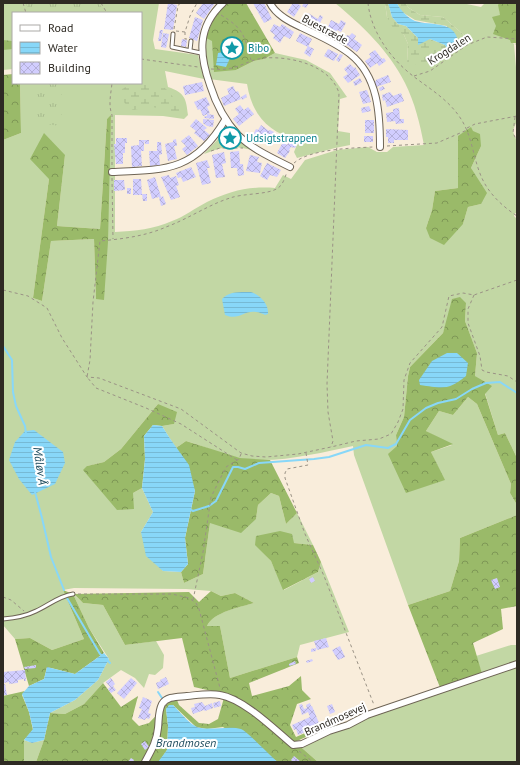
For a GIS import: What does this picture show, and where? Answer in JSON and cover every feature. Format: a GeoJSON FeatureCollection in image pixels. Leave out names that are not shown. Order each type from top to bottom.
{"type":"FeatureCollection","features":[{"type":"Feature","properties":{"kind":"street"},"geometry":{"type":"LineString","coordinates":[[223,3],[215,11],[208,23],[203,37],[202,53],[204,68],[216,104],[225,120],[239,136],[258,150],[290,167]]}},
{"type":"Feature","properties":{"kind":"street","name":"Buestræde"},"geometry":{"type":"LineString","coordinates":[[270,3],[277,12],[287,20],[351,54],[362,67],[372,84],[378,104],[380,120],[380,147]]}},
{"type":"Feature","properties":{"kind":"street"},"geometry":{"type":"LineString","coordinates":[[112,172],[153,171],[172,167],[198,153],[208,145],[216,136],[225,120]]}},
{"type":"Feature","properties":{"kind":"street","name":"Brandmosevej"},"geometry":{"type":"LineString","coordinates":[[145,762],[154,746],[160,710],[163,703],[170,698],[206,694],[221,695],[237,701],[293,745],[302,744],[329,731],[348,725],[377,712],[517,664]]}},
{"type":"Feature","properties":{"kind":"lane"},"geometry":{"type":"LineString","coordinates":[[173,34],[172,46],[202,53]]}},
{"type":"Feature","properties":{"kind":"lane"},"geometry":{"type":"LineString","coordinates":[[190,50],[191,41]]}},
{"type":"Feature","properties":{"kind":"lane"},"geometry":{"type":"LineString","coordinates":[[3,620],[21,617],[35,612],[64,596],[73,594]]}},
{"type":"Feature","properties":{"kind":"path"},"geometry":{"type":"LineString","coordinates":[[101,3],[106,12]]}},
{"type":"Feature","properties":{"kind":"path"},"geometry":{"type":"LineString","coordinates":[[180,3],[178,6],[174,31],[185,32],[190,16],[197,3]]}},
{"type":"Feature","properties":{"kind":"path"},"geometry":{"type":"LineString","coordinates":[[368,3],[374,27],[385,47],[398,63],[453,108],[467,129],[481,175],[486,185],[504,208],[517,216]]}},
{"type":"Feature","properties":{"kind":"path"},"geometry":{"type":"LineString","coordinates":[[215,11],[235,23],[244,36],[251,60]]}},
{"type":"Feature","properties":{"kind":"path","name":"Krogdalen"},"geometry":{"type":"LineString","coordinates":[[413,76],[430,71],[467,45],[480,40],[494,37],[517,39]]}},
{"type":"Feature","properties":{"kind":"path"},"geometry":{"type":"LineString","coordinates":[[142,59],[226,70],[251,60],[263,58],[293,60],[315,67],[330,76],[336,85],[339,93],[338,148],[327,384],[328,412],[333,441],[331,448]]}},
{"type":"Feature","properties":{"kind":"path"},"geometry":{"type":"LineString","coordinates":[[112,84],[110,107],[112,115]]}},
{"type":"Feature","properties":{"kind":"path"},"geometry":{"type":"LineString","coordinates":[[87,376],[90,360],[93,302],[100,241],[149,233],[165,228],[230,198],[246,194],[264,193],[277,189],[290,167],[299,158],[338,148],[437,143],[475,124],[516,116],[513,133],[517,141]]}},
{"type":"Feature","properties":{"kind":"path"},"geometry":{"type":"LineString","coordinates":[[198,153],[220,148],[245,148]]}},
{"type":"Feature","properties":{"kind":"path"},"geometry":{"type":"LineString","coordinates":[[87,376],[99,378],[181,409],[242,453],[266,457],[331,448],[356,441],[379,439],[391,434],[398,422],[403,409],[404,380],[410,363],[442,327],[449,296],[463,293],[474,295],[517,280]]}},
{"type":"Feature","properties":{"kind":"path"},"geometry":{"type":"LineString","coordinates":[[3,290],[28,296],[47,308],[62,338],[96,388],[181,424],[237,460]]}},
{"type":"Feature","properties":{"kind":"path"},"geometry":{"type":"LineString","coordinates":[[474,295],[468,309],[468,323],[480,356],[482,370],[508,376],[517,382]]}},
{"type":"Feature","properties":{"kind":"path"},"geometry":{"type":"LineString","coordinates":[[306,452],[308,465],[287,469],[285,478],[304,534],[327,583],[377,712]]}},
{"type":"Feature","properties":{"kind":"path"},"geometry":{"type":"LineString","coordinates":[[193,601],[203,552],[211,497],[226,467],[237,460],[242,453]]}},
{"type":"Feature","properties":{"kind":"path"},"geometry":{"type":"LineString","coordinates":[[73,594],[172,594],[189,598],[199,609],[221,695]]}},
{"type":"Feature","properties":{"kind":"path"},"geometry":{"type":"LineString","coordinates":[[3,597],[11,600],[26,614]]}},
{"type":"Feature","properties":{"kind":"path"},"geometry":{"type":"LineString","coordinates":[[293,745],[313,762]]}},
{"type":"Feature","properties":{"kind":"green space"},"geometry":{"type":"Polygon","coordinates":[[[3,3],[159,3],[153,40],[155,49],[198,55],[204,79],[165,71],[168,87],[184,97],[188,115],[184,119],[163,116],[115,115],[115,232],[137,230],[151,228],[176,219],[207,202],[232,192],[257,188],[275,188],[283,175],[291,179],[305,160],[337,150],[368,147],[377,152],[387,152],[393,147],[424,145],[419,121],[409,91],[399,71],[374,40],[356,21],[335,3],[385,3],[387,17],[404,35],[408,44],[407,62],[440,57],[462,44],[464,35],[443,17],[420,15],[409,8],[405,3],[462,3],[481,7],[485,3],[499,3],[504,25],[514,44],[517,79],[517,121],[513,130],[517,141],[517,214],[515,213],[514,216],[517,219],[517,458],[505,433],[498,435],[485,393],[475,376],[477,353],[465,321],[466,303],[448,318],[443,333],[410,367],[404,417],[396,435],[397,446],[444,480],[431,452],[452,445],[426,431],[439,411],[453,415],[468,397],[477,404],[511,484],[510,493],[517,505],[517,515],[460,538],[459,561],[450,591],[408,605],[354,455],[353,446],[311,455],[266,460],[239,458],[186,441],[176,448],[162,426],[174,424],[158,404],[121,449],[104,462],[87,466],[133,493],[142,488],[153,512],[141,532],[163,571],[181,572],[184,583],[203,574],[210,523],[256,519],[258,505],[271,493],[279,496],[286,524],[297,513],[313,545],[294,543],[256,545],[271,561],[284,590],[318,572],[321,562],[349,632],[300,645],[297,657],[230,678],[220,626],[207,626],[210,621],[221,614],[235,608],[254,603],[235,593],[221,596],[211,591],[186,589],[74,588],[63,590],[84,639],[52,650],[30,638],[15,639],[3,625],[3,140],[21,133],[20,84],[142,84],[142,12],[12,12],[12,69],[3,70],[3,3]],[[111,116],[107,119],[100,229],[57,226],[65,155],[49,179],[33,298],[42,301],[51,241],[94,239],[96,299],[111,116]],[[481,146],[458,188],[435,191],[432,210],[426,228],[463,224],[468,207],[481,204],[471,168],[481,146]]]}},
{"type":"Feature","properties":{"kind":"green space"},"geometry":{"type":"Polygon","coordinates":[[[26,3],[99,3],[104,12],[29,12],[26,3]]]}},
{"type":"Feature","properties":{"kind":"green space"},"geometry":{"type":"Polygon","coordinates":[[[225,3],[246,3],[275,53],[236,70],[214,72],[212,41],[206,38],[212,22],[225,3]]]}},
{"type":"Feature","properties":{"kind":"green space"},"geometry":{"type":"Polygon","coordinates":[[[385,3],[388,3],[392,17],[398,24],[406,26],[418,38],[430,39],[445,45],[447,48],[447,26],[415,20],[402,12],[397,3],[405,3],[409,8],[420,15],[443,17],[464,35],[462,44],[440,57],[419,65],[407,62],[408,44],[404,35],[393,28],[387,17],[385,3]]]}},
{"type":"Feature","properties":{"kind":"green space"},"geometry":{"type":"Polygon","coordinates":[[[499,3],[517,3],[517,43],[511,43],[510,40],[493,34],[496,26],[492,17],[500,15],[499,3]]]}},
{"type":"Feature","properties":{"kind":"green space"},"geometry":{"type":"Polygon","coordinates":[[[206,38],[212,40],[236,70],[275,53],[306,60],[330,73],[347,97],[340,99],[338,131],[350,133],[350,145],[297,158],[294,152],[299,140],[278,133],[263,121],[253,105],[247,84],[209,79],[204,60],[206,38]]]}},
{"type":"Feature","properties":{"kind":"green space"},"geometry":{"type":"Polygon","coordinates":[[[3,40],[12,41],[12,49],[3,50],[3,40]]]}},
{"type":"Feature","properties":{"kind":"green space"},"geometry":{"type":"Polygon","coordinates":[[[12,74],[12,84],[20,84],[21,133],[3,140],[3,75],[12,74]]]}},
{"type":"Feature","properties":{"kind":"green space"},"geometry":{"type":"Polygon","coordinates":[[[142,82],[157,85],[170,93],[181,112],[173,116],[154,107],[133,110],[126,105],[121,97],[122,89],[131,84],[142,84],[142,82]]]}},
{"type":"Feature","properties":{"kind":"green space"},"geometry":{"type":"Polygon","coordinates":[[[33,84],[62,84],[62,126],[35,123],[33,84]]]}},
{"type":"Feature","properties":{"kind":"green space"},"geometry":{"type":"Polygon","coordinates":[[[111,115],[108,242],[104,300],[96,299],[94,239],[51,241],[42,301],[33,298],[49,179],[30,159],[44,133],[65,155],[57,226],[100,229],[107,119],[111,115]]]}},
{"type":"Feature","properties":{"kind":"green space"},"geometry":{"type":"Polygon","coordinates":[[[471,127],[473,131],[480,134],[481,146],[471,168],[487,193],[481,204],[468,207],[463,224],[444,245],[430,238],[426,228],[432,210],[435,191],[458,188],[458,136],[471,127]]]}},
{"type":"Feature","properties":{"kind":"green space"},"geometry":{"type":"Polygon","coordinates":[[[226,129],[252,150],[238,147],[228,147],[204,154],[226,129]]]}},
{"type":"Feature","properties":{"kind":"green space"},"geometry":{"type":"Polygon","coordinates":[[[460,297],[466,303],[465,321],[477,353],[475,376],[492,386],[485,394],[498,435],[505,433],[517,458],[517,505],[510,493],[511,484],[477,404],[468,397],[453,415],[439,411],[426,431],[453,444],[431,452],[445,480],[406,493],[388,454],[397,446],[396,435],[404,417],[410,367],[443,333],[452,299],[460,297]]]}},
{"type":"Feature","properties":{"kind":"green space"},"geometry":{"type":"Polygon","coordinates":[[[158,404],[177,412],[174,424],[162,426],[153,425],[144,436],[145,459],[142,488],[133,493],[134,509],[117,510],[83,470],[87,466],[104,462],[121,449],[158,404]]]}},
{"type":"Feature","properties":{"kind":"green space"},"geometry":{"type":"Polygon","coordinates":[[[186,441],[240,458],[270,460],[297,513],[286,524],[279,496],[271,493],[258,505],[256,519],[241,533],[210,523],[203,574],[184,583],[181,572],[188,564],[185,538],[195,491],[176,448],[186,441]]]}},
{"type":"Feature","properties":{"kind":"green space"},"geometry":{"type":"Polygon","coordinates":[[[517,515],[517,606],[501,609],[503,629],[473,643],[483,677],[441,690],[408,605],[450,591],[459,561],[460,538],[517,515]]]}},
{"type":"Feature","properties":{"kind":"green space"},"geometry":{"type":"Polygon","coordinates":[[[280,531],[292,534],[294,543],[313,545],[321,562],[318,572],[283,590],[271,561],[255,545],[256,536],[280,531]]]}},
{"type":"Feature","properties":{"kind":"green space"},"geometry":{"type":"Polygon","coordinates":[[[63,590],[73,594],[89,628],[104,653],[75,674],[47,667],[44,679],[29,686],[15,639],[30,638],[52,650],[84,639],[63,590]]]}},
{"type":"Feature","properties":{"kind":"green space"},"geometry":{"type":"Polygon","coordinates":[[[211,591],[221,596],[235,593],[254,603],[235,608],[221,614],[210,621],[207,626],[220,626],[230,678],[297,657],[299,663],[249,683],[252,696],[289,686],[301,676],[302,690],[311,699],[297,704],[290,725],[296,737],[321,726],[321,730],[297,741],[302,748],[318,762],[278,762],[223,727],[207,729],[196,727],[173,705],[166,709],[168,726],[167,750],[159,762],[36,762],[44,740],[50,713],[65,714],[84,704],[103,683],[121,707],[138,696],[132,719],[139,726],[149,723],[171,700],[177,700],[179,705],[199,723],[209,724],[218,719],[225,694],[194,687],[182,638],[125,645],[103,605],[83,603],[74,594],[189,592],[199,602],[211,591]]]}},
{"type":"Feature","properties":{"kind":"green space"},"geometry":{"type":"Polygon","coordinates":[[[73,594],[83,603],[103,605],[125,645],[156,641],[164,655],[163,668],[155,675],[149,674],[144,688],[135,678],[121,670],[103,683],[84,704],[65,714],[50,713],[75,700],[98,680],[109,659],[89,628],[73,594]]]}},
{"type":"Feature","properties":{"kind":"green space"},"geometry":{"type":"Polygon","coordinates":[[[511,645],[517,645],[517,762],[318,762],[302,748],[321,738],[349,727],[367,716],[483,677],[476,656],[511,645]]]}},
{"type":"Feature","properties":{"kind":"green space"},"geometry":{"type":"Polygon","coordinates":[[[25,691],[22,695],[29,712],[33,730],[24,740],[24,762],[3,762],[3,696],[25,691]]]}},
{"type":"Feature","properties":{"kind":"green space"},"geometry":{"type":"Polygon","coordinates":[[[24,740],[32,743],[44,740],[36,762],[24,762],[24,740]]]}},
{"type":"Feature","properties":{"kind":"water"},"geometry":{"type":"Polygon","coordinates":[[[388,3],[397,3],[404,14],[415,21],[447,27],[456,34],[458,41],[447,49],[445,45],[430,39],[418,45],[418,38],[406,26],[398,24],[392,17],[388,3]]]}},
{"type":"Feature","properties":{"kind":"water"},"geometry":{"type":"Polygon","coordinates":[[[224,51],[230,58],[226,67],[216,65],[218,53],[224,51]]]}},
{"type":"Feature","properties":{"kind":"water"},"geometry":{"type":"Polygon","coordinates":[[[235,292],[251,292],[258,295],[263,300],[267,307],[268,314],[265,315],[258,312],[248,312],[234,317],[225,315],[222,299],[225,296],[235,292]]]}},
{"type":"Feature","properties":{"kind":"water"},"geometry":{"type":"Polygon","coordinates":[[[447,353],[457,353],[468,363],[466,376],[454,384],[444,387],[420,385],[419,380],[432,361],[447,353]]]}},
{"type":"Feature","properties":{"kind":"water"},"geometry":{"type":"Polygon","coordinates":[[[153,425],[162,426],[189,465],[195,491],[185,538],[188,564],[181,572],[163,571],[146,556],[141,532],[153,512],[142,488],[145,459],[144,436],[153,425]]]}},
{"type":"Feature","properties":{"kind":"water"},"geometry":{"type":"Polygon","coordinates":[[[34,430],[63,452],[65,463],[55,484],[32,495],[19,479],[9,460],[15,442],[25,431],[34,430]]]}},
{"type":"Feature","properties":{"kind":"water"},"geometry":{"type":"Polygon","coordinates":[[[104,653],[109,659],[98,680],[75,700],[50,713],[44,740],[32,743],[24,740],[33,729],[29,712],[22,694],[29,686],[44,679],[47,667],[75,674],[104,653]]]}},
{"type":"Feature","properties":{"kind":"water","name":"Brandmosen"},"geometry":{"type":"Polygon","coordinates":[[[169,705],[173,705],[189,722],[199,728],[236,728],[244,730],[278,762],[158,762],[167,750],[168,726],[166,709],[169,705]]]}},
{"type":"Feature","properties":{"kind":"building"},"geometry":{"type":"Polygon","coordinates":[[[168,3],[177,5],[173,30],[164,29],[168,3]]]}},
{"type":"Feature","properties":{"kind":"building"},"geometry":{"type":"Polygon","coordinates":[[[203,3],[215,3],[204,19],[196,13],[203,3]]]}},
{"type":"Feature","properties":{"kind":"building"},"geometry":{"type":"Polygon","coordinates":[[[253,3],[264,3],[272,19],[264,23],[253,3]]]}},
{"type":"Feature","properties":{"kind":"building"},"geometry":{"type":"Polygon","coordinates":[[[293,3],[297,3],[301,6],[294,17],[287,12],[293,3]]]}},
{"type":"Feature","properties":{"kind":"building"},"geometry":{"type":"Polygon","coordinates":[[[304,3],[309,3],[306,8],[302,6],[304,3]]]}},
{"type":"Feature","properties":{"kind":"building"},"geometry":{"type":"Polygon","coordinates":[[[308,13],[318,19],[320,15],[323,17],[318,27],[315,25],[314,28],[303,22],[308,13]]]}},
{"type":"Feature","properties":{"kind":"building"},"geometry":{"type":"Polygon","coordinates":[[[195,17],[203,20],[197,41],[189,38],[195,17]]]}},
{"type":"Feature","properties":{"kind":"building"},"geometry":{"type":"Polygon","coordinates":[[[331,20],[339,24],[341,20],[346,23],[341,32],[337,30],[333,37],[320,31],[324,25],[328,27],[331,20]]]}},
{"type":"Feature","properties":{"kind":"building"},"geometry":{"type":"Polygon","coordinates":[[[274,24],[280,27],[282,24],[294,32],[290,39],[284,36],[280,43],[273,38],[275,35],[270,31],[274,24]]]}},
{"type":"Feature","properties":{"kind":"building"},"geometry":{"type":"Polygon","coordinates":[[[160,30],[163,30],[161,41],[158,41],[160,30]]]}},
{"type":"Feature","properties":{"kind":"building"},"geometry":{"type":"Polygon","coordinates":[[[163,33],[169,34],[166,48],[161,47],[163,33]]]}},
{"type":"Feature","properties":{"kind":"building"},"geometry":{"type":"Polygon","coordinates":[[[300,33],[312,39],[308,47],[296,41],[300,33]]]}},
{"type":"Feature","properties":{"kind":"building"},"geometry":{"type":"Polygon","coordinates":[[[352,33],[356,36],[354,39],[362,45],[357,52],[342,42],[347,35],[349,36],[352,33]]]}},
{"type":"Feature","properties":{"kind":"building"},"geometry":{"type":"Polygon","coordinates":[[[182,39],[187,40],[186,47],[181,46],[182,39]]]}},
{"type":"Feature","properties":{"kind":"building"},"geometry":{"type":"Polygon","coordinates":[[[308,46],[314,49],[310,57],[304,53],[308,46]]]}},
{"type":"Feature","properties":{"kind":"building"},"geometry":{"type":"Polygon","coordinates":[[[328,49],[338,54],[334,61],[324,56],[328,49]]]}},
{"type":"Feature","properties":{"kind":"building"},"geometry":{"type":"Polygon","coordinates":[[[375,50],[382,59],[384,58],[386,61],[379,66],[377,63],[370,68],[365,61],[371,57],[369,54],[375,50]]]}},
{"type":"Feature","properties":{"kind":"building"},"geometry":{"type":"Polygon","coordinates":[[[340,54],[343,55],[339,62],[336,60],[340,54]]]}},
{"type":"Feature","properties":{"kind":"building"},"geometry":{"type":"Polygon","coordinates":[[[350,64],[354,68],[355,67],[360,75],[348,83],[343,77],[348,74],[344,69],[350,64]]]}},
{"type":"Feature","properties":{"kind":"building"},"geometry":{"type":"Polygon","coordinates":[[[388,75],[391,82],[376,87],[374,82],[376,80],[388,75]]]}},
{"type":"Feature","properties":{"kind":"building"},"geometry":{"type":"Polygon","coordinates":[[[360,78],[362,82],[355,86],[353,82],[360,78]]]}},
{"type":"Feature","properties":{"kind":"building"},"geometry":{"type":"Polygon","coordinates":[[[202,82],[204,91],[185,95],[183,86],[202,82]]]}},
{"type":"Feature","properties":{"kind":"building"},"geometry":{"type":"Polygon","coordinates":[[[233,86],[236,92],[238,91],[241,99],[224,106],[221,98],[229,94],[227,89],[233,86]]]}},
{"type":"Feature","properties":{"kind":"building"},"geometry":{"type":"Polygon","coordinates":[[[383,86],[385,89],[380,91],[379,88],[383,86]]]}},
{"type":"Feature","properties":{"kind":"building"},"geometry":{"type":"Polygon","coordinates":[[[367,90],[371,102],[363,104],[359,92],[367,90]]]}},
{"type":"Feature","properties":{"kind":"building"},"geometry":{"type":"Polygon","coordinates":[[[390,92],[393,96],[401,93],[404,101],[387,107],[385,100],[383,101],[382,95],[390,92]]]}},
{"type":"Feature","properties":{"kind":"building"},"geometry":{"type":"Polygon","coordinates":[[[246,94],[247,97],[242,100],[241,97],[246,94]]]}},
{"type":"Feature","properties":{"kind":"building"},"geometry":{"type":"Polygon","coordinates":[[[206,97],[210,105],[207,107],[210,113],[203,116],[200,109],[198,110],[194,102],[206,97]]]}},
{"type":"Feature","properties":{"kind":"building"},"geometry":{"type":"Polygon","coordinates":[[[240,105],[244,110],[248,107],[254,114],[239,126],[233,119],[239,114],[235,109],[240,105]]]}},
{"type":"Feature","properties":{"kind":"building"},"geometry":{"type":"Polygon","coordinates":[[[369,106],[371,111],[362,113],[361,108],[369,106]]]}},
{"type":"Feature","properties":{"kind":"building"},"geometry":{"type":"Polygon","coordinates":[[[399,108],[400,119],[404,119],[404,123],[396,124],[395,121],[387,122],[386,113],[393,112],[393,109],[399,108]]]}},
{"type":"Feature","properties":{"kind":"building"},"geometry":{"type":"Polygon","coordinates":[[[207,114],[214,115],[214,119],[204,118],[207,114]]]}},
{"type":"Feature","properties":{"kind":"building"},"geometry":{"type":"Polygon","coordinates":[[[196,119],[207,128],[204,130],[210,135],[204,141],[194,133],[196,131],[190,126],[196,119]]]}},
{"type":"Feature","properties":{"kind":"building"},"geometry":{"type":"Polygon","coordinates":[[[203,119],[214,120],[213,127],[207,126],[203,123],[203,119]]]}},
{"type":"Feature","properties":{"kind":"building"},"geometry":{"type":"Polygon","coordinates":[[[365,120],[374,120],[374,133],[365,133],[365,120]]]}},
{"type":"Feature","properties":{"kind":"building"},"geometry":{"type":"Polygon","coordinates":[[[261,125],[269,131],[274,132],[270,138],[268,136],[264,142],[262,141],[261,144],[252,139],[256,129],[258,130],[261,125]]]}},
{"type":"Feature","properties":{"kind":"building"},"geometry":{"type":"Polygon","coordinates":[[[386,129],[408,130],[408,140],[394,140],[394,143],[388,143],[386,129]]]}},
{"type":"Feature","properties":{"kind":"building"},"geometry":{"type":"Polygon","coordinates":[[[189,135],[198,146],[187,155],[182,149],[186,146],[181,141],[189,135]]]}},
{"type":"Feature","properties":{"kind":"building"},"geometry":{"type":"Polygon","coordinates":[[[364,136],[373,136],[373,142],[364,142],[364,136]]]}},
{"type":"Feature","properties":{"kind":"building"},"geometry":{"type":"Polygon","coordinates":[[[116,138],[127,138],[127,143],[125,143],[125,153],[123,153],[123,164],[116,164],[114,144],[116,144],[116,138]]]}},
{"type":"Feature","properties":{"kind":"building"},"geometry":{"type":"Polygon","coordinates":[[[176,139],[177,146],[174,146],[177,159],[168,161],[165,144],[173,142],[173,140],[176,139]]]}},
{"type":"Feature","properties":{"kind":"building"},"geometry":{"type":"Polygon","coordinates":[[[291,139],[298,143],[295,148],[291,147],[285,158],[277,153],[283,142],[287,145],[291,139]]]}},
{"type":"Feature","properties":{"kind":"building"},"geometry":{"type":"Polygon","coordinates":[[[139,140],[144,140],[144,151],[141,151],[142,166],[132,167],[131,146],[139,145],[139,140]]]}},
{"type":"Feature","properties":{"kind":"building"},"geometry":{"type":"Polygon","coordinates":[[[144,140],[149,140],[149,144],[145,144],[144,140]]]}},
{"type":"Feature","properties":{"kind":"building"},"geometry":{"type":"Polygon","coordinates":[[[157,142],[161,142],[162,154],[159,155],[160,165],[150,166],[149,151],[157,151],[157,142]]]}},
{"type":"Feature","properties":{"kind":"building"},"geometry":{"type":"Polygon","coordinates":[[[239,151],[240,164],[243,164],[244,175],[238,176],[237,168],[231,168],[230,152],[239,151]]]}},
{"type":"Feature","properties":{"kind":"building"},"geometry":{"type":"Polygon","coordinates":[[[224,152],[226,163],[222,164],[225,177],[216,178],[212,155],[224,152]]]}},
{"type":"Feature","properties":{"kind":"building"},"geometry":{"type":"Polygon","coordinates":[[[250,155],[259,157],[257,162],[262,163],[260,173],[246,171],[250,155]]]}},
{"type":"Feature","properties":{"kind":"building"},"geometry":{"type":"Polygon","coordinates":[[[207,160],[210,168],[207,168],[211,183],[202,185],[196,163],[207,160]]]}},
{"type":"Feature","properties":{"kind":"building"},"geometry":{"type":"Polygon","coordinates":[[[267,163],[281,170],[277,177],[270,175],[267,180],[260,176],[267,163]]]}},
{"type":"Feature","properties":{"kind":"building"},"geometry":{"type":"Polygon","coordinates":[[[191,167],[196,177],[183,182],[181,177],[178,178],[176,173],[191,167]]]}},
{"type":"Feature","properties":{"kind":"building"},"geometry":{"type":"Polygon","coordinates":[[[169,175],[170,178],[176,176],[179,185],[176,186],[180,197],[171,200],[161,177],[169,175]]]}},
{"type":"Feature","properties":{"kind":"building"},"geometry":{"type":"Polygon","coordinates":[[[155,177],[161,197],[163,196],[166,204],[161,206],[159,197],[152,199],[147,180],[155,177]]]}},
{"type":"Feature","properties":{"kind":"building"},"geometry":{"type":"Polygon","coordinates":[[[133,179],[141,179],[142,195],[133,195],[133,179]]]}},
{"type":"Feature","properties":{"kind":"building"},"geometry":{"type":"Polygon","coordinates":[[[114,180],[124,180],[125,190],[114,191],[114,180]]]}},
{"type":"Feature","properties":{"kind":"building"},"geometry":{"type":"Polygon","coordinates":[[[127,188],[131,188],[131,194],[127,194],[127,188]]]}},
{"type":"Feature","properties":{"kind":"building"},"geometry":{"type":"Polygon","coordinates":[[[142,194],[147,194],[147,201],[143,201],[142,194]]]}},
{"type":"Feature","properties":{"kind":"building"},"geometry":{"type":"Polygon","coordinates":[[[313,577],[315,581],[311,583],[309,579],[313,577]]]}},
{"type":"Feature","properties":{"kind":"building"},"geometry":{"type":"Polygon","coordinates":[[[497,578],[500,587],[495,589],[491,580],[497,578]]]}},
{"type":"Feature","properties":{"kind":"building"},"geometry":{"type":"Polygon","coordinates":[[[326,638],[329,647],[317,650],[314,641],[326,638]]]}},
{"type":"Feature","properties":{"kind":"building"},"geometry":{"type":"Polygon","coordinates":[[[340,646],[345,657],[338,660],[332,650],[340,646]]]}},
{"type":"Feature","properties":{"kind":"building"},"geometry":{"type":"Polygon","coordinates":[[[316,648],[316,651],[311,652],[311,649],[316,648]]]}},
{"type":"Feature","properties":{"kind":"building"},"geometry":{"type":"Polygon","coordinates":[[[312,659],[313,661],[307,663],[306,661],[312,659]]]}},
{"type":"Feature","properties":{"kind":"building"},"geometry":{"type":"Polygon","coordinates":[[[295,661],[296,664],[289,666],[289,664],[295,661]]]}},
{"type":"Feature","properties":{"kind":"building"},"geometry":{"type":"Polygon","coordinates":[[[36,665],[36,668],[25,669],[24,667],[36,665]]]}},
{"type":"Feature","properties":{"kind":"building"},"geometry":{"type":"Polygon","coordinates":[[[25,670],[26,681],[24,681],[24,679],[18,680],[18,683],[4,683],[3,672],[25,670]]]}},
{"type":"Feature","properties":{"kind":"building"},"geometry":{"type":"Polygon","coordinates":[[[166,677],[169,684],[158,689],[156,683],[166,677]]]}},
{"type":"Feature","properties":{"kind":"building"},"geometry":{"type":"Polygon","coordinates":[[[111,678],[115,684],[113,686],[116,690],[111,693],[108,689],[110,687],[106,682],[111,678]]]}},
{"type":"Feature","properties":{"kind":"building"},"geometry":{"type":"Polygon","coordinates":[[[131,678],[137,683],[124,699],[117,693],[131,678]]]}},
{"type":"Feature","properties":{"kind":"building"},"geometry":{"type":"Polygon","coordinates":[[[5,684],[7,695],[3,695],[3,685],[5,684]]]}},
{"type":"Feature","properties":{"kind":"building"},"geometry":{"type":"Polygon","coordinates":[[[143,697],[152,701],[148,713],[151,714],[149,719],[146,718],[145,720],[138,718],[142,709],[139,708],[143,697]]]}},
{"type":"Feature","properties":{"kind":"building"},"geometry":{"type":"Polygon","coordinates":[[[220,701],[221,706],[214,708],[213,703],[220,701]]]}},
{"type":"Feature","properties":{"kind":"building"},"geometry":{"type":"Polygon","coordinates":[[[202,702],[205,706],[212,703],[213,708],[193,714],[191,708],[195,707],[194,704],[202,702]]]}},
{"type":"Feature","properties":{"kind":"building"},"geometry":{"type":"Polygon","coordinates":[[[310,703],[319,723],[316,724],[317,727],[298,735],[296,729],[294,730],[292,725],[310,717],[308,712],[302,715],[299,705],[302,704],[304,709],[307,708],[306,705],[310,703]]]}},
{"type":"Feature","properties":{"kind":"building"},"geometry":{"type":"Polygon","coordinates":[[[332,704],[335,712],[330,714],[327,706],[332,704]]]}},
{"type":"Feature","properties":{"kind":"building"},"geometry":{"type":"Polygon","coordinates":[[[145,741],[149,747],[145,750],[141,744],[145,741]]]}},
{"type":"Feature","properties":{"kind":"building"},"geometry":{"type":"Polygon","coordinates":[[[294,756],[301,762],[293,762],[291,760],[294,756]]]}},
{"type":"Feature","properties":{"kind":"building"},"geometry":{"type":"Polygon","coordinates":[[[131,758],[134,760],[133,762],[128,762],[131,758]]]}},
{"type":"Feature","properties":{"kind":"waterway","name":"Måløv Å"},"geometry":{"type":"LineString","coordinates":[[3,346],[12,360],[13,392],[16,406],[25,426],[26,434]]}},
{"type":"Feature","properties":{"kind":"waterway"},"geometry":{"type":"LineString","coordinates":[[191,510],[193,511],[209,506],[216,501],[233,467],[245,469],[259,463],[329,457],[366,445],[388,448],[396,444],[410,420],[426,408],[438,403],[456,399],[472,389],[486,383],[500,382],[517,393]]}},
{"type":"Feature","properties":{"kind":"waterway","name":"Måløv Å"},"geometry":{"type":"LineString","coordinates":[[35,492],[51,557],[64,590]]}},
{"type":"Feature","properties":{"kind":"waterway","name":"Måløv Å"},"geometry":{"type":"LineString","coordinates":[[67,598],[100,654],[103,656]]}},
{"type":"Feature","properties":{"kind":"waterway","name":"Måløv Å"},"geometry":{"type":"LineString","coordinates":[[106,659],[110,663]]}},
{"type":"Feature","properties":{"kind":"waterway","name":"Måløv Å"},"geometry":{"type":"LineString","coordinates":[[158,692],[162,698]]}},
{"type":"Feature","properties":{"kind":"place","name":"Bibo"},"geometry":{"type":"Point","coordinates":[232,48]}},
{"type":"Feature","properties":{"kind":"place","name":"Udsigtstrappen"},"geometry":{"type":"Point","coordinates":[230,138]}}]}
